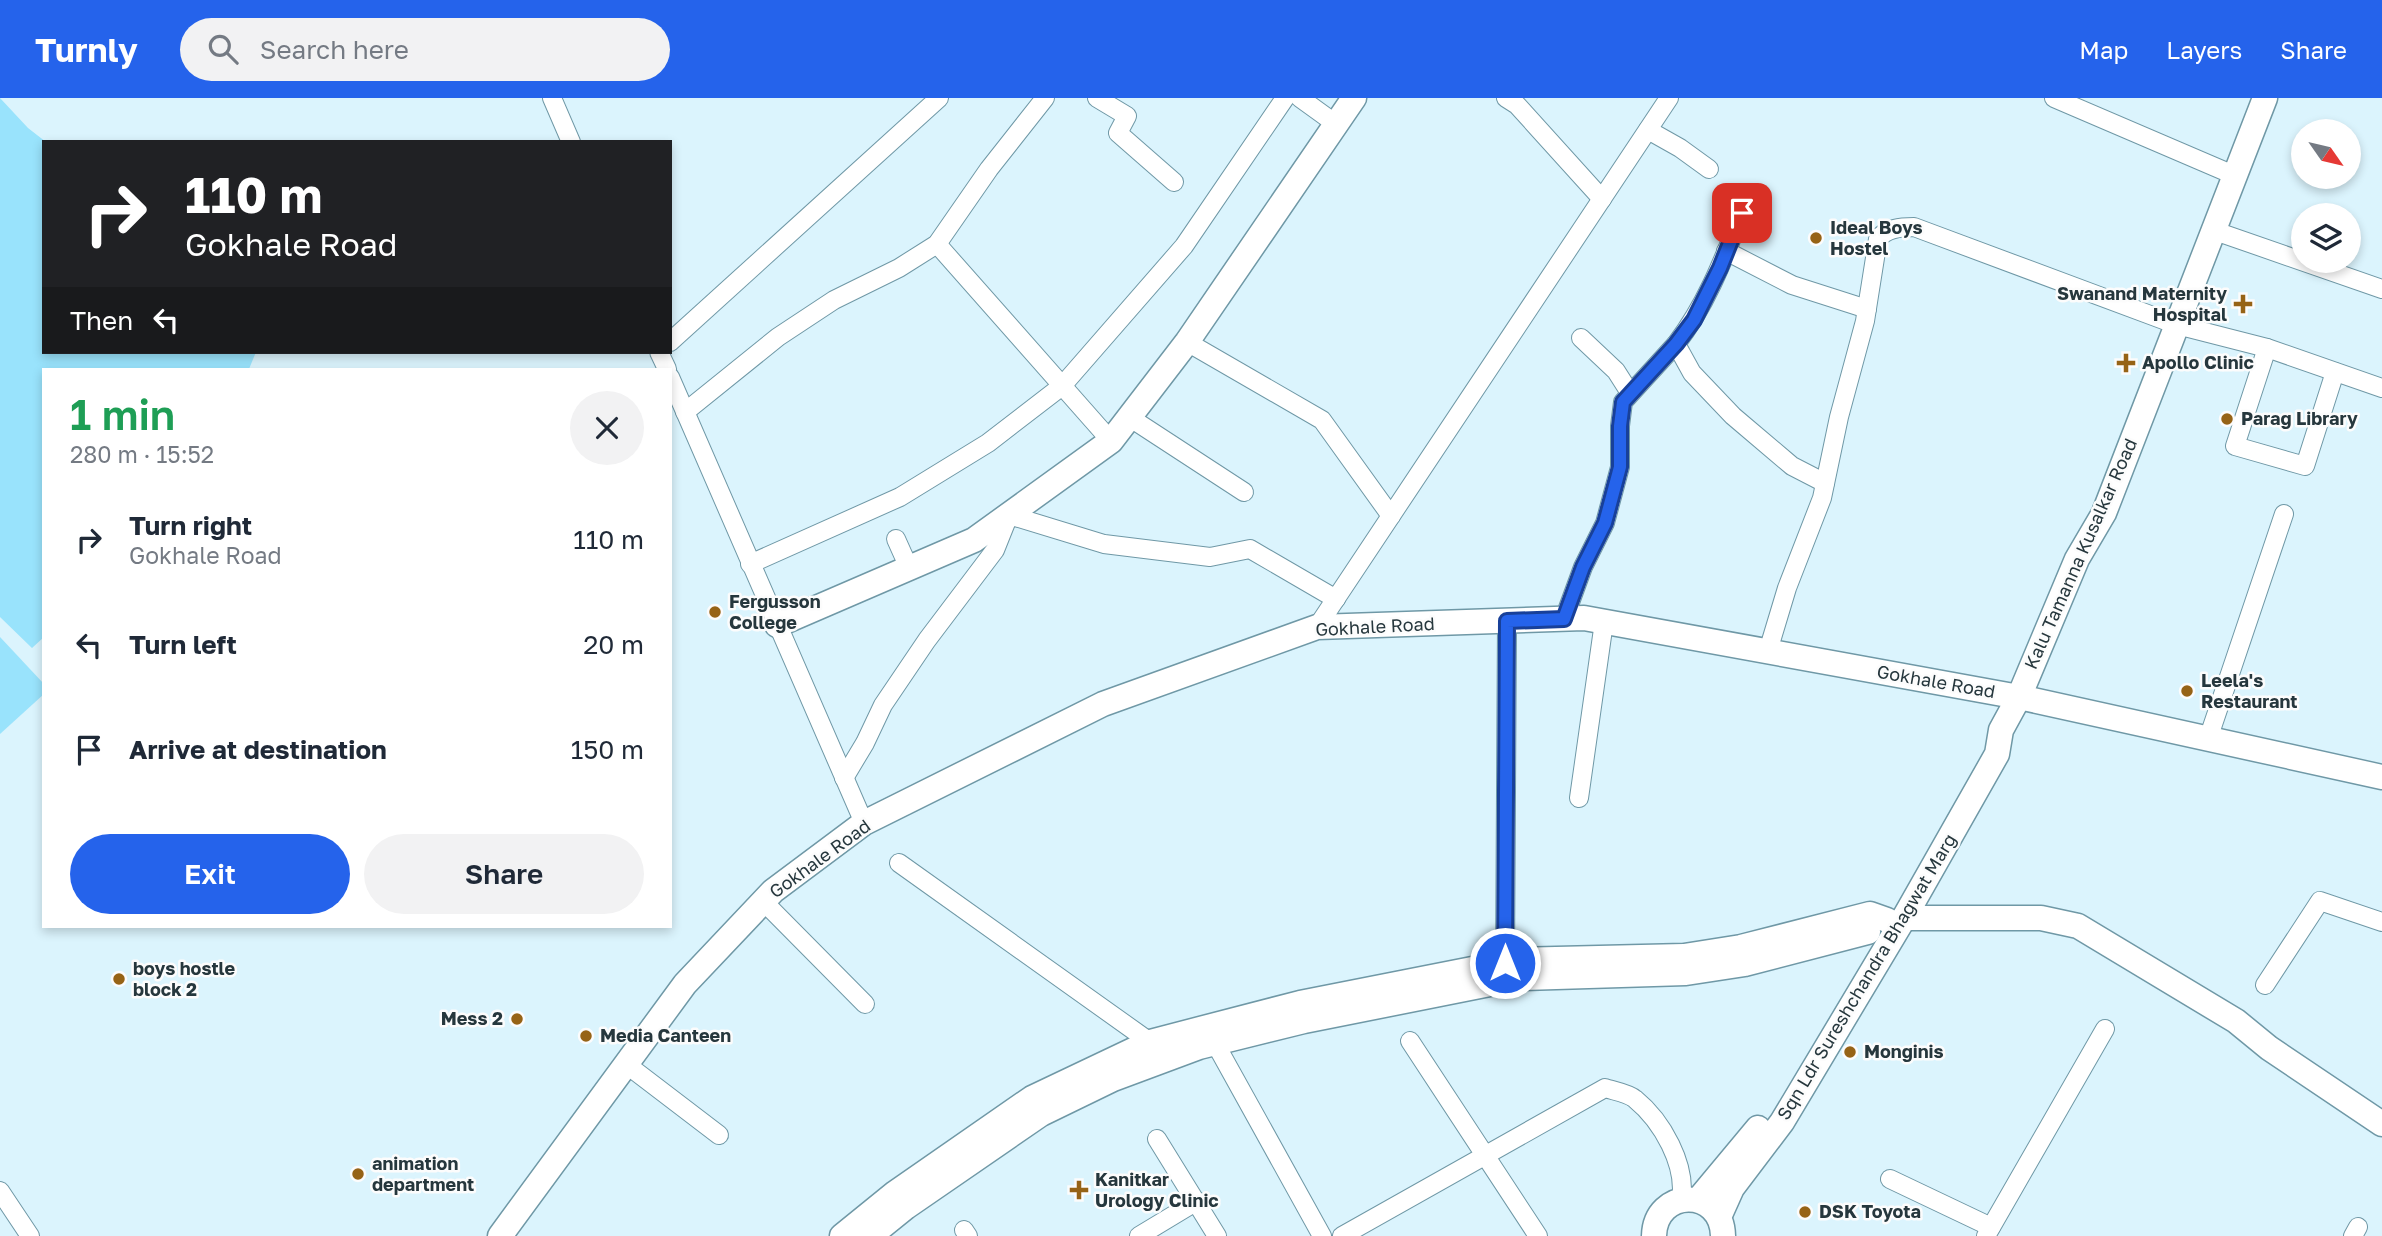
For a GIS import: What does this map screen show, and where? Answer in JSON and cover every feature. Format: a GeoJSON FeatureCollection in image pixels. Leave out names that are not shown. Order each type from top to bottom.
{"type":"FeatureCollection","features":[{"type":"Feature","properties":{"kind":"street"},"geometry":{"type":"LineString","coordinates":[[552,98],[570,140]]}},
{"type":"Feature","properties":{"kind":"street"},"geometry":{"type":"LineString","coordinates":[[672,340],[939,98]]}},
{"type":"Feature","properties":{"kind":"street"},"geometry":{"type":"LineString","coordinates":[[685,412],[778,337],[834,300],[899,268],[937,244],[989,169],[1045,98]]}},
{"type":"Feature","properties":{"kind":"street"},"geometry":{"type":"LineString","coordinates":[[1097,98],[1127,116],[1118,132],[1174,182]]}},
{"type":"Feature","properties":{"kind":"street"},"geometry":{"type":"LineString","coordinates":[[750,564],[900,497],[988,443],[1062,386],[1184,246],[1285,98]]}},
{"type":"Feature","properties":{"kind":"street"},"geometry":{"type":"LineString","coordinates":[[1300,98],[1336,124]]}},
{"type":"Feature","properties":{"kind":"street"},"geometry":{"type":"LineString","coordinates":[[776,625],[974,540],[1111,441],[1187,342],[1354,98]]}},
{"type":"Feature","properties":{"kind":"street"},"geometry":{"type":"LineString","coordinates":[[1506,98],[1517,105],[1602,199]]}},
{"type":"Feature","properties":{"kind":"street"},"geometry":{"type":"LineString","coordinates":[[1317,627],[1669,98]]}},
{"type":"Feature","properties":{"kind":"street"},"geometry":{"type":"LineString","coordinates":[[2054,98],[2236,176]]}},
{"type":"Feature","properties":{"kind":"street","name":"Kalu Tamanna Kusalkar Road"},"geometry":{"type":"LineString","coordinates":[[2019,696],[2077,559],[2104,513],[2265,98]]}},
{"type":"Feature","properties":{"kind":"street"},"geometry":{"type":"LineString","coordinates":[[1648,130],[1709,169]]}},
{"type":"Feature","properties":{"kind":"street"},"geometry":{"type":"LineString","coordinates":[[1564,619],[1583,567],[1605,523],[1620,467],[1623,402],[1676,344],[1694,320],[1727,251],[1749,195]]}},
{"type":"Feature","properties":{"kind":"street"},"geometry":{"type":"LineString","coordinates":[[1768,652],[1787,588],[1822,498],[1867,309],[1878,239],[1890,230],[1914,227],[2176,325],[2267,348],[2382,388]]}},
{"type":"Feature","properties":{"kind":"street"},"geometry":{"type":"LineString","coordinates":[[2215,231],[2382,289]]}},
{"type":"Feature","properties":{"kind":"street"},"geometry":{"type":"LineString","coordinates":[[937,244],[1111,441]]}},
{"type":"Feature","properties":{"kind":"street"},"geometry":{"type":"LineString","coordinates":[[1727,251],[1792,285],[1867,309]]}},
{"type":"Feature","properties":{"kind":"street"},"geometry":{"type":"LineString","coordinates":[[1581,338],[1616,371],[1630,393]]}},
{"type":"Feature","properties":{"kind":"street"},"geometry":{"type":"LineString","coordinates":[[1187,342],[1322,420],[1391,516]]}},
{"type":"Feature","properties":{"kind":"street"},"geometry":{"type":"LineString","coordinates":[[1676,344],[1692,373],[1733,416],[1792,466],[1825,483]]}},
{"type":"Feature","properties":{"kind":"street"},"geometry":{"type":"LineString","coordinates":[[2267,348],[2235,446],[2305,466],[2335,372]]}},
{"type":"Feature","properties":{"kind":"street"},"geometry":{"type":"LineString","coordinates":[[672,382],[864,823]]}},
{"type":"Feature","properties":{"kind":"street"},"geometry":{"type":"LineString","coordinates":[[1129,417],[1244,492]]}},
{"type":"Feature","properties":{"kind":"street"},"geometry":{"type":"LineString","coordinates":[[2208,738],[2284,514]]}},
{"type":"Feature","properties":{"kind":"street"},"geometry":{"type":"LineString","coordinates":[[1009,515],[1104,544],[1210,557],[1250,549],[1336,598]]}},
{"type":"Feature","properties":{"kind":"street"},"geometry":{"type":"LineString","coordinates":[[844,778],[883,705],[927,640],[995,550],[1009,515]]}},
{"type":"Feature","properties":{"kind":"street"},"geometry":{"type":"LineString","coordinates":[[895,540],[909,568]]}},
{"type":"Feature","properties":{"kind":"street","name":"Gokhale Road"},"geometry":{"type":"LineString","coordinates":[[500,1236],[685,984],[773,891],[864,823],[1103,704],[1317,627],[1584,618],[2019,696],[2382,777]]}},
{"type":"Feature","properties":{"kind":"street"},"geometry":{"type":"LineString","coordinates":[[1505,963],[1507,621]]}},
{"type":"Feature","properties":{"kind":"street"},"geometry":{"type":"LineString","coordinates":[[1579,798],[1604,622]]}},
{"type":"Feature","properties":{"kind":"street","name":"Sqn Ldr Sureshchandra Bhagwat Marg"},"geometry":{"type":"LineString","coordinates":[[1721,1226],[1732,1188],[1782,1122],[1895,919],[1983,748],[2001,730],[2019,696]]}},
{"type":"Feature","properties":{"kind":"street"},"geometry":{"type":"LineString","coordinates":[[899,863],[1150,1042]]}},
{"type":"Feature","properties":{"kind":"street"},"geometry":{"type":"LineString","coordinates":[[763,901],[865,1004]]}},
{"type":"Feature","properties":{"kind":"street"},"geometry":{"type":"LineString","coordinates":[[2265,985],[2320,901],[2382,922]]}},
{"type":"Feature","properties":{"kind":"street"},"geometry":{"type":"LineString","coordinates":[[842,1236],[895,1193],[1041,1114],[1212,1035],[1322,999],[1518,960],[1684,956],[1741,947],[1870,914],[1895,919],[2041,918],[2078,926],[2236,1021],[2269,1048],[2382,1124]]}},
{"type":"Feature","properties":{"kind":"street"},"geometry":{"type":"LineString","coordinates":[[870,1236],[1032,1098],[1150,1042],[1212,1035],[1341,1013],[1520,978],[1686,973],[1745,964],[1867,932],[1895,919]]}},
{"type":"Feature","properties":{"kind":"street","name":"Sqn Ldr Sureshchandra Bhagwat Marg"},"geometry":{"type":"LineString","coordinates":[[1654,1236],[1656,1221],[1664,1210],[1690,1200],[1768,1116],[1895,919]]}},
{"type":"Feature","properties":{"kind":"street"},"geometry":{"type":"LineString","coordinates":[[1890,1179],[1988,1232],[2105,1029]]}},
{"type":"Feature","properties":{"kind":"street"},"geometry":{"type":"LineString","coordinates":[[1212,1035],[1322,1236]]}},
{"type":"Feature","properties":{"kind":"street"},"geometry":{"type":"LineString","coordinates":[[1410,1041],[1538,1236]]}},
{"type":"Feature","properties":{"kind":"street"},"geometry":{"type":"LineString","coordinates":[[626,1064],[719,1135]]}},
{"type":"Feature","properties":{"kind":"street"},"geometry":{"type":"LineString","coordinates":[[1342,1236],[1605,1088],[1633,1097],[1651,1115],[1665,1136],[1690,1200],[1710,1206],[1721,1226]]}},
{"type":"Feature","properties":{"kind":"street"},"geometry":{"type":"LineString","coordinates":[[1157,1139],[1217,1236]]}},
{"type":"Feature","properties":{"kind":"street"},"geometry":{"type":"LineString","coordinates":[[0,1191],[30,1236]]}},
{"type":"Feature","properties":{"kind":"street"},"geometry":{"type":"LineString","coordinates":[[1139,1236],[1197,1201]]}},
{"type":"Feature","properties":{"kind":"shaded area"},"geometry":{"type":"Polygon","coordinates":[[[0,98],[43,140],[42,354],[255,354],[249,368],[42,368],[42,639],[32,648],[0,617],[0,98]]]}},
{"type":"Feature","properties":{"kind":"shaded area"},"geometry":{"type":"Polygon","coordinates":[[[0,637],[42,682],[42,696],[0,734],[0,637]]]}},
{"type":"Feature","properties":{"kind":"place","name":"Ideal Boys Hostel"},"geometry":{"type":"Point","coordinates":[1816,238]}},
{"type":"Feature","properties":{"kind":"place","name":"Swanand Maternity Hospital"},"geometry":{"type":"Point","coordinates":[2243,304]}},
{"type":"Feature","properties":{"kind":"place","name":"Apollo Clinic"},"geometry":{"type":"Point","coordinates":[2126,363]}},
{"type":"Feature","properties":{"kind":"place","name":"Parag Library"},"geometry":{"type":"Point","coordinates":[2227,419]}},
{"type":"Feature","properties":{"kind":"place","name":"Fergusson College"},"geometry":{"type":"Point","coordinates":[715,612]}},
{"type":"Feature","properties":{"kind":"place","name":"Leela's Restaurant"},"geometry":{"type":"Point","coordinates":[2187,691]}},
{"type":"Feature","properties":{"kind":"place","name":"boys hostle block 2"},"geometry":{"type":"Point","coordinates":[119,979]}},
{"type":"Feature","properties":{"kind":"place","name":"Mess 2"},"geometry":{"type":"Point","coordinates":[517,1019]}},
{"type":"Feature","properties":{"kind":"place","name":"Media Canteen"},"geometry":{"type":"Point","coordinates":[586,1036]}},
{"type":"Feature","properties":{"kind":"place","name":"Monginis"},"geometry":{"type":"Point","coordinates":[1850,1052]}},
{"type":"Feature","properties":{"kind":"place","name":"animation department"},"geometry":{"type":"Point","coordinates":[358,1174]}},
{"type":"Feature","properties":{"kind":"place","name":"Kanitkar Urology Clinic"},"geometry":{"type":"Point","coordinates":[1079,1190]}},
{"type":"Feature","properties":{"kind":"place","name":"DSK Toyota"},"geometry":{"type":"Point","coordinates":[1805,1212]}},
{"type":"Feature","properties":{"kind":"route"},"geometry":{"type":"LineString","coordinates":[[1505,963],[1507,621],[1564,619],[1583,567],[1605,523],[1620,467],[1623,402],[1676,344],[1694,320],[1720,268],[1742,213]]}}]}
